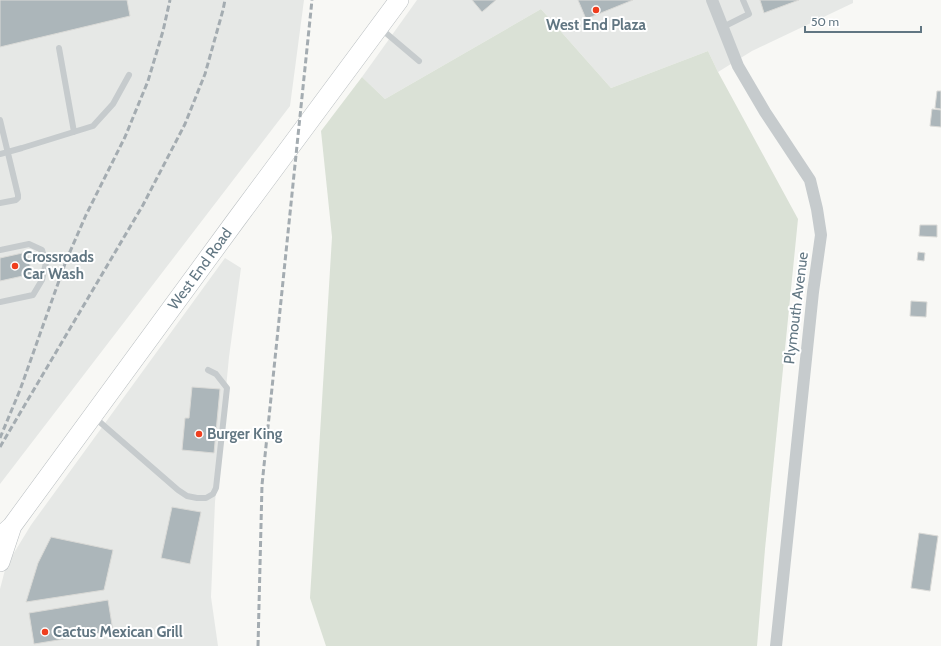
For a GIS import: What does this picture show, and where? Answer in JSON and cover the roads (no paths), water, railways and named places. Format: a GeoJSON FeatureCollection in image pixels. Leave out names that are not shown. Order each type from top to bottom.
{"type":"FeatureCollection","features":[{"type":"Feature","properties":{"kind":"main road","name":"West End Road"},"geometry":{"type":"LineString","coordinates":[[0,562],[6,532],[399,0]]}},
{"type":"Feature","properties":{"kind":"street","name":"Plymouth Avenue"},"geometry":{"type":"LineString","coordinates":[[712,0],[738,66],[765,112],[810,180],[821,235],[813,292],[776,646]]}},
{"type":"Feature","properties":{"kind":"lane"},"geometry":{"type":"LineString","coordinates":[[723,27],[749,14],[743,0]]}},
{"type":"Feature","properties":{"kind":"lane"},"geometry":{"type":"LineString","coordinates":[[379,27],[420,61]]}},
{"type":"Feature","properties":{"kind":"lane"},"geometry":{"type":"LineString","coordinates":[[59,48],[74,132]]}},
{"type":"Feature","properties":{"kind":"lane"},"geometry":{"type":"LineString","coordinates":[[0,154],[93,126],[113,104],[128,74]]}},
{"type":"Feature","properties":{"kind":"lane"},"geometry":{"type":"LineString","coordinates":[[0,120],[18,195],[16,200],[0,203]]}},
{"type":"Feature","properties":{"kind":"lane"},"geometry":{"type":"LineString","coordinates":[[0,250],[29,244],[42,250],[46,263],[42,280],[33,295],[0,302]]}},
{"type":"Feature","properties":{"kind":"lane"},"geometry":{"type":"LineString","coordinates":[[93,416],[178,490],[187,496],[206,498],[213,494],[216,488],[227,388],[216,374],[208,370]]}},
{"type":"Feature","properties":{"kind":"railway"},"geometry":{"type":"LineString","coordinates":[[0,438],[20,390],[66,261],[86,215],[125,137],[148,81],[163,31],[170,0]]}},
{"type":"Feature","properties":{"kind":"railway"},"geometry":{"type":"LineString","coordinates":[[0,447],[143,205],[185,124],[205,74],[225,0]]}},
{"type":"Feature","properties":{"kind":"railway"},"geometry":{"type":"LineString","coordinates":[[258,646],[262,485],[312,0]]}},
{"type":"Feature","properties":{"kind":"place","name":"West End Plaza"},"geometry":{"type":"Point","coordinates":[596,10]}},
{"type":"Feature","properties":{"kind":"place","name":"Crossroads Car Wash"},"geometry":{"type":"Point","coordinates":[15,266]}},
{"type":"Feature","properties":{"kind":"place","name":"Burger King"},"geometry":{"type":"Point","coordinates":[199,434]}},
{"type":"Feature","properties":{"kind":"place","name":"Cactus Mexican Grill"},"geometry":{"type":"Point","coordinates":[45,632]}}]}
